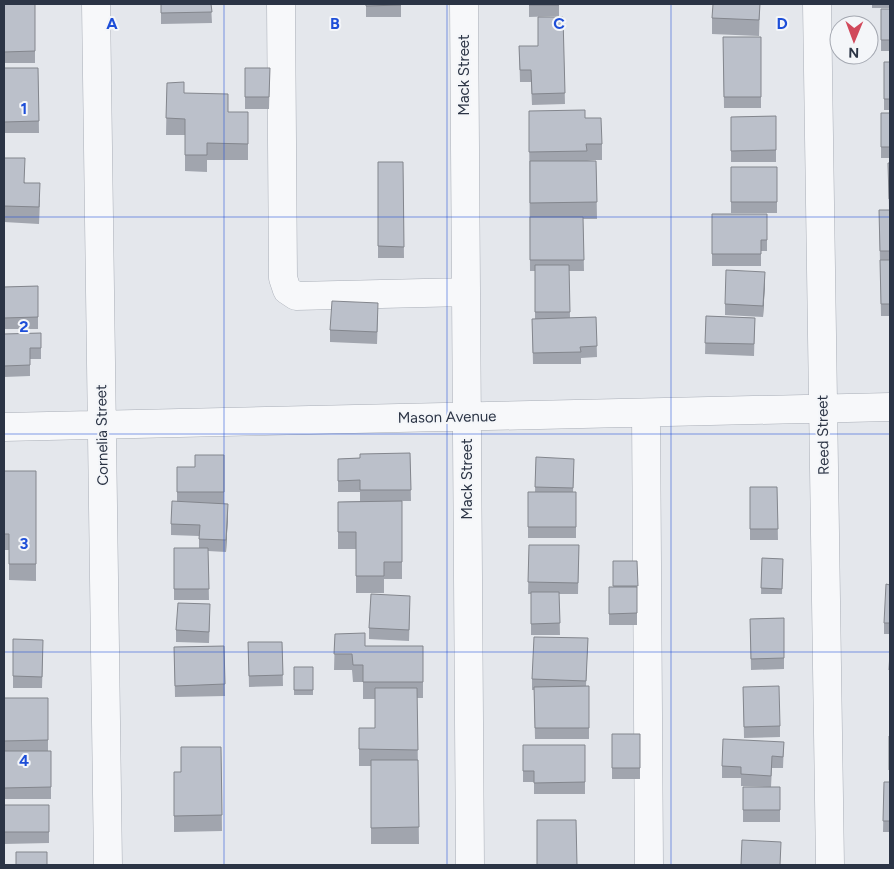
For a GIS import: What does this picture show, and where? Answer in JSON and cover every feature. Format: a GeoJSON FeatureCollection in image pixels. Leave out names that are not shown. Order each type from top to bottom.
{"type":"FeatureCollection","features":[{"type":"Feature","properties":{"kind":"street","name":"Cornelia Street"},"geometry":{"type":"LineString","coordinates":[[96,4],[108,865]]}},
{"type":"Feature","properties":{"kind":"street"},"geometry":{"type":"LineString","coordinates":[[281,4],[283,278],[286,290],[296,296],[466,292]]}},
{"type":"Feature","properties":{"kind":"street","name":"Mack Street"},"geometry":{"type":"LineString","coordinates":[[464,4],[470,865]]}},
{"type":"Feature","properties":{"kind":"street","name":"Reed Street"},"geometry":{"type":"LineString","coordinates":[[817,4],[830,865]]}},
{"type":"Feature","properties":{"kind":"street","name":"Mason Avenue"},"geometry":{"type":"LineString","coordinates":[[4,427],[890,407]]}},
{"type":"Feature","properties":{"kind":"street"},"geometry":{"type":"LineString","coordinates":[[646,413],[649,865]]}},
{"type":"Feature","properties":{"kind":"building"},"geometry":{"type":"Polygon","coordinates":[[[4,4],[35,4],[35,51],[4,52],[4,4]]]}},
{"type":"Feature","properties":{"kind":"building"},"geometry":{"type":"Polygon","coordinates":[[[161,4],[211,4],[212,12],[161,13],[161,4]]]}},
{"type":"Feature","properties":{"kind":"building"},"geometry":{"type":"Polygon","coordinates":[[[366,4],[401,4],[401,5],[366,6],[366,4]]]}},
{"type":"Feature","properties":{"kind":"building"},"geometry":{"type":"Polygon","coordinates":[[[559,4],[559,5],[529,5],[559,4]]]}},
{"type":"Feature","properties":{"kind":"building"},"geometry":{"type":"Polygon","coordinates":[[[713,4],[760,4],[759,20],[712,18],[713,4]]]}},
{"type":"Feature","properties":{"kind":"building"},"geometry":{"type":"Polygon","coordinates":[[[881,9],[890,9],[890,40],[881,40],[881,9]]]}},
{"type":"Feature","properties":{"kind":"building"},"geometry":{"type":"Polygon","coordinates":[[[538,17],[563,17],[565,93],[532,94],[531,70],[520,70],[519,46],[538,46],[538,17]]]}},
{"type":"Feature","properties":{"kind":"building"},"geometry":{"type":"Polygon","coordinates":[[[723,37],[761,37],[761,97],[724,97],[723,37]]]}},
{"type":"Feature","properties":{"kind":"building"},"geometry":{"type":"Polygon","coordinates":[[[884,62],[890,62],[890,99],[884,99],[884,62]]]}},
{"type":"Feature","properties":{"kind":"building"},"geometry":{"type":"Polygon","coordinates":[[[4,68],[38,68],[39,121],[4,122],[4,68]]]}},
{"type":"Feature","properties":{"kind":"building"},"geometry":{"type":"Polygon","coordinates":[[[245,68],[270,68],[269,97],[245,97],[245,68]]]}},
{"type":"Feature","properties":{"kind":"building"},"geometry":{"type":"Polygon","coordinates":[[[184,82],[184,93],[228,94],[228,112],[248,112],[248,144],[207,143],[207,155],[185,155],[185,119],[166,118],[167,83],[184,82]]]}},
{"type":"Feature","properties":{"kind":"building"},"geometry":{"type":"Polygon","coordinates":[[[585,110],[585,118],[601,118],[602,144],[586,144],[587,151],[529,152],[529,111],[585,110]]]}},
{"type":"Feature","properties":{"kind":"building"},"geometry":{"type":"Polygon","coordinates":[[[881,113],[890,113],[890,147],[881,147],[881,113]]]}},
{"type":"Feature","properties":{"kind":"building"},"geometry":{"type":"Polygon","coordinates":[[[776,116],[776,150],[731,151],[731,117],[776,116]]]}},
{"type":"Feature","properties":{"kind":"building"},"geometry":{"type":"Polygon","coordinates":[[[4,158],[25,158],[24,183],[40,183],[39,207],[4,206],[4,158]]]}},
{"type":"Feature","properties":{"kind":"building"},"geometry":{"type":"Polygon","coordinates":[[[530,161],[596,161],[597,202],[530,203],[530,161]]]}},
{"type":"Feature","properties":{"kind":"building"},"geometry":{"type":"Polygon","coordinates":[[[378,162],[403,162],[404,247],[378,246],[378,162]]]}},
{"type":"Feature","properties":{"kind":"building"},"geometry":{"type":"Polygon","coordinates":[[[888,163],[890,163],[890,199],[889,199],[888,163]]]}},
{"type":"Feature","properties":{"kind":"building"},"geometry":{"type":"Polygon","coordinates":[[[731,167],[777,167],[777,202],[731,202],[731,167]]]}},
{"type":"Feature","properties":{"kind":"building"},"geometry":{"type":"Polygon","coordinates":[[[879,210],[890,210],[890,251],[880,251],[879,210]]]}},
{"type":"Feature","properties":{"kind":"building"},"geometry":{"type":"Polygon","coordinates":[[[712,214],[767,214],[767,240],[761,240],[761,254],[712,254],[712,214]]]}},
{"type":"Feature","properties":{"kind":"building"},"geometry":{"type":"Polygon","coordinates":[[[530,217],[583,217],[584,260],[530,260],[530,217]]]}},
{"type":"Feature","properties":{"kind":"building"},"geometry":{"type":"Polygon","coordinates":[[[880,260],[890,260],[890,304],[881,304],[880,260]]]}},
{"type":"Feature","properties":{"kind":"building"},"geometry":{"type":"Polygon","coordinates":[[[535,265],[569,265],[570,312],[535,312],[535,265]]]}},
{"type":"Feature","properties":{"kind":"building"},"geometry":{"type":"Polygon","coordinates":[[[726,270],[765,272],[763,306],[725,304],[726,270]]]}},
{"type":"Feature","properties":{"kind":"building"},"geometry":{"type":"Polygon","coordinates":[[[38,286],[38,317],[4,318],[4,287],[38,286]]]}},
{"type":"Feature","properties":{"kind":"building"},"geometry":{"type":"Polygon","coordinates":[[[332,301],[378,303],[377,332],[330,330],[332,301]]]}},
{"type":"Feature","properties":{"kind":"building"},"geometry":{"type":"Polygon","coordinates":[[[706,316],[755,318],[754,344],[705,343],[706,316]]]}},
{"type":"Feature","properties":{"kind":"building"},"geometry":{"type":"Polygon","coordinates":[[[596,317],[597,346],[580,347],[581,352],[533,353],[532,319],[596,317]]]}},
{"type":"Feature","properties":{"kind":"building"},"geometry":{"type":"Polygon","coordinates":[[[41,333],[41,348],[30,348],[30,365],[4,366],[4,334],[41,333]]]}},
{"type":"Feature","properties":{"kind":"building"},"geometry":{"type":"Polygon","coordinates":[[[410,453],[411,490],[360,490],[360,480],[338,481],[338,459],[360,458],[360,454],[410,453]]]}},
{"type":"Feature","properties":{"kind":"building"},"geometry":{"type":"Polygon","coordinates":[[[195,455],[224,455],[224,492],[177,492],[177,467],[195,467],[195,455]]]}},
{"type":"Feature","properties":{"kind":"building"},"geometry":{"type":"Polygon","coordinates":[[[536,457],[574,459],[573,488],[535,487],[536,457]]]}},
{"type":"Feature","properties":{"kind":"building"},"geometry":{"type":"Polygon","coordinates":[[[4,471],[36,471],[36,564],[9,564],[9,534],[4,534],[4,471]]]}},
{"type":"Feature","properties":{"kind":"building"},"geometry":{"type":"Polygon","coordinates":[[[750,487],[777,487],[778,529],[750,529],[750,487]]]}},
{"type":"Feature","properties":{"kind":"building"},"geometry":{"type":"Polygon","coordinates":[[[528,492],[576,492],[576,527],[528,527],[528,492]]]}},
{"type":"Feature","properties":{"kind":"building"},"geometry":{"type":"Polygon","coordinates":[[[172,501],[228,504],[226,540],[199,539],[200,525],[171,524],[172,501]]]}},
{"type":"Feature","properties":{"kind":"building"},"geometry":{"type":"Polygon","coordinates":[[[402,501],[402,562],[384,562],[384,576],[356,576],[356,532],[338,532],[338,502],[402,501]]]}},
{"type":"Feature","properties":{"kind":"building"},"geometry":{"type":"Polygon","coordinates":[[[529,545],[579,545],[578,583],[528,582],[529,545]]]}},
{"type":"Feature","properties":{"kind":"building"},"geometry":{"type":"Polygon","coordinates":[[[174,548],[208,548],[209,589],[174,589],[174,548]]]}},
{"type":"Feature","properties":{"kind":"building"},"geometry":{"type":"Polygon","coordinates":[[[762,558],[783,559],[782,589],[761,588],[762,558]]]}},
{"type":"Feature","properties":{"kind":"building"},"geometry":{"type":"Polygon","coordinates":[[[613,561],[637,561],[638,586],[613,586],[613,561]]]}},
{"type":"Feature","properties":{"kind":"building"},"geometry":{"type":"Polygon","coordinates":[[[886,584],[890,585],[890,623],[884,623],[886,584]]]}},
{"type":"Feature","properties":{"kind":"building"},"geometry":{"type":"Polygon","coordinates":[[[609,587],[637,587],[637,613],[609,614],[609,587]]]}},
{"type":"Feature","properties":{"kind":"building"},"geometry":{"type":"Polygon","coordinates":[[[531,592],[559,592],[560,623],[531,624],[531,592]]]}},
{"type":"Feature","properties":{"kind":"building"},"geometry":{"type":"Polygon","coordinates":[[[371,594],[410,596],[409,630],[369,628],[371,594]]]}},
{"type":"Feature","properties":{"kind":"building"},"geometry":{"type":"Polygon","coordinates":[[[178,603],[210,604],[209,632],[176,630],[178,603]]]}},
{"type":"Feature","properties":{"kind":"building"},"geometry":{"type":"Polygon","coordinates":[[[784,618],[784,658],[751,659],[750,619],[784,618]]]}},
{"type":"Feature","properties":{"kind":"building"},"geometry":{"type":"Polygon","coordinates":[[[365,633],[365,646],[423,646],[423,682],[363,682],[363,665],[353,665],[352,654],[334,654],[335,634],[365,633]]]}},
{"type":"Feature","properties":{"kind":"building"},"geometry":{"type":"Polygon","coordinates":[[[534,637],[588,638],[586,681],[532,679],[534,637]]]}},
{"type":"Feature","properties":{"kind":"building"},"geometry":{"type":"Polygon","coordinates":[[[13,639],[43,640],[42,677],[13,676],[13,639]]]}},
{"type":"Feature","properties":{"kind":"building"},"geometry":{"type":"Polygon","coordinates":[[[248,642],[282,642],[283,675],[249,676],[248,642]]]}},
{"type":"Feature","properties":{"kind":"building"},"geometry":{"type":"Polygon","coordinates":[[[224,646],[225,684],[175,686],[174,647],[224,646]]]}},
{"type":"Feature","properties":{"kind":"building"},"geometry":{"type":"Polygon","coordinates":[[[294,667],[313,667],[313,690],[294,690],[294,667]]]}},
{"type":"Feature","properties":{"kind":"building"},"geometry":{"type":"Polygon","coordinates":[[[589,686],[589,728],[535,728],[534,687],[589,686]]]}},
{"type":"Feature","properties":{"kind":"building"},"geometry":{"type":"Polygon","coordinates":[[[779,686],[780,726],[744,727],[743,687],[779,686]]]}},
{"type":"Feature","properties":{"kind":"building"},"geometry":{"type":"Polygon","coordinates":[[[375,688],[417,688],[418,750],[359,749],[359,728],[375,728],[375,688]]]}},
{"type":"Feature","properties":{"kind":"building"},"geometry":{"type":"Polygon","coordinates":[[[4,698],[48,698],[48,740],[4,741],[4,698]]]}},
{"type":"Feature","properties":{"kind":"building"},"geometry":{"type":"Polygon","coordinates":[[[612,734],[640,734],[640,768],[612,768],[612,734]]]}},
{"type":"Feature","properties":{"kind":"building"},"geometry":{"type":"Polygon","coordinates":[[[890,736],[890,770],[889,770],[890,736]]]}},
{"type":"Feature","properties":{"kind":"building"},"geometry":{"type":"Polygon","coordinates":[[[723,739],[784,742],[783,757],[772,756],[771,776],[741,774],[741,767],[722,766],[723,739]]]}},
{"type":"Feature","properties":{"kind":"building"},"geometry":{"type":"Polygon","coordinates":[[[523,745],[585,745],[585,782],[534,783],[534,771],[523,771],[523,745]]]}},
{"type":"Feature","properties":{"kind":"building"},"geometry":{"type":"Polygon","coordinates":[[[181,747],[221,747],[222,815],[174,816],[174,772],[181,772],[181,747]]]}},
{"type":"Feature","properties":{"kind":"building"},"geometry":{"type":"Polygon","coordinates":[[[4,751],[51,751],[51,787],[4,788],[4,751]]]}},
{"type":"Feature","properties":{"kind":"building"},"geometry":{"type":"Polygon","coordinates":[[[371,760],[418,760],[419,827],[371,828],[371,760]]]}},
{"type":"Feature","properties":{"kind":"building"},"geometry":{"type":"Polygon","coordinates":[[[884,782],[890,782],[890,821],[883,821],[884,782]]]}},
{"type":"Feature","properties":{"kind":"building"},"geometry":{"type":"Polygon","coordinates":[[[743,787],[780,787],[780,810],[743,810],[743,787]]]}},
{"type":"Feature","properties":{"kind":"building"},"geometry":{"type":"Polygon","coordinates":[[[4,805],[49,805],[49,832],[4,832],[4,805]]]}},
{"type":"Feature","properties":{"kind":"building"},"geometry":{"type":"Polygon","coordinates":[[[537,820],[576,820],[577,865],[537,865],[537,820]]]}},
{"type":"Feature","properties":{"kind":"building"},"geometry":{"type":"Polygon","coordinates":[[[742,840],[781,842],[780,865],[741,865],[742,840]]]}},
{"type":"Feature","properties":{"kind":"building"},"geometry":{"type":"Polygon","coordinates":[[[16,852],[47,852],[47,865],[16,865],[16,852]]]}}]}
